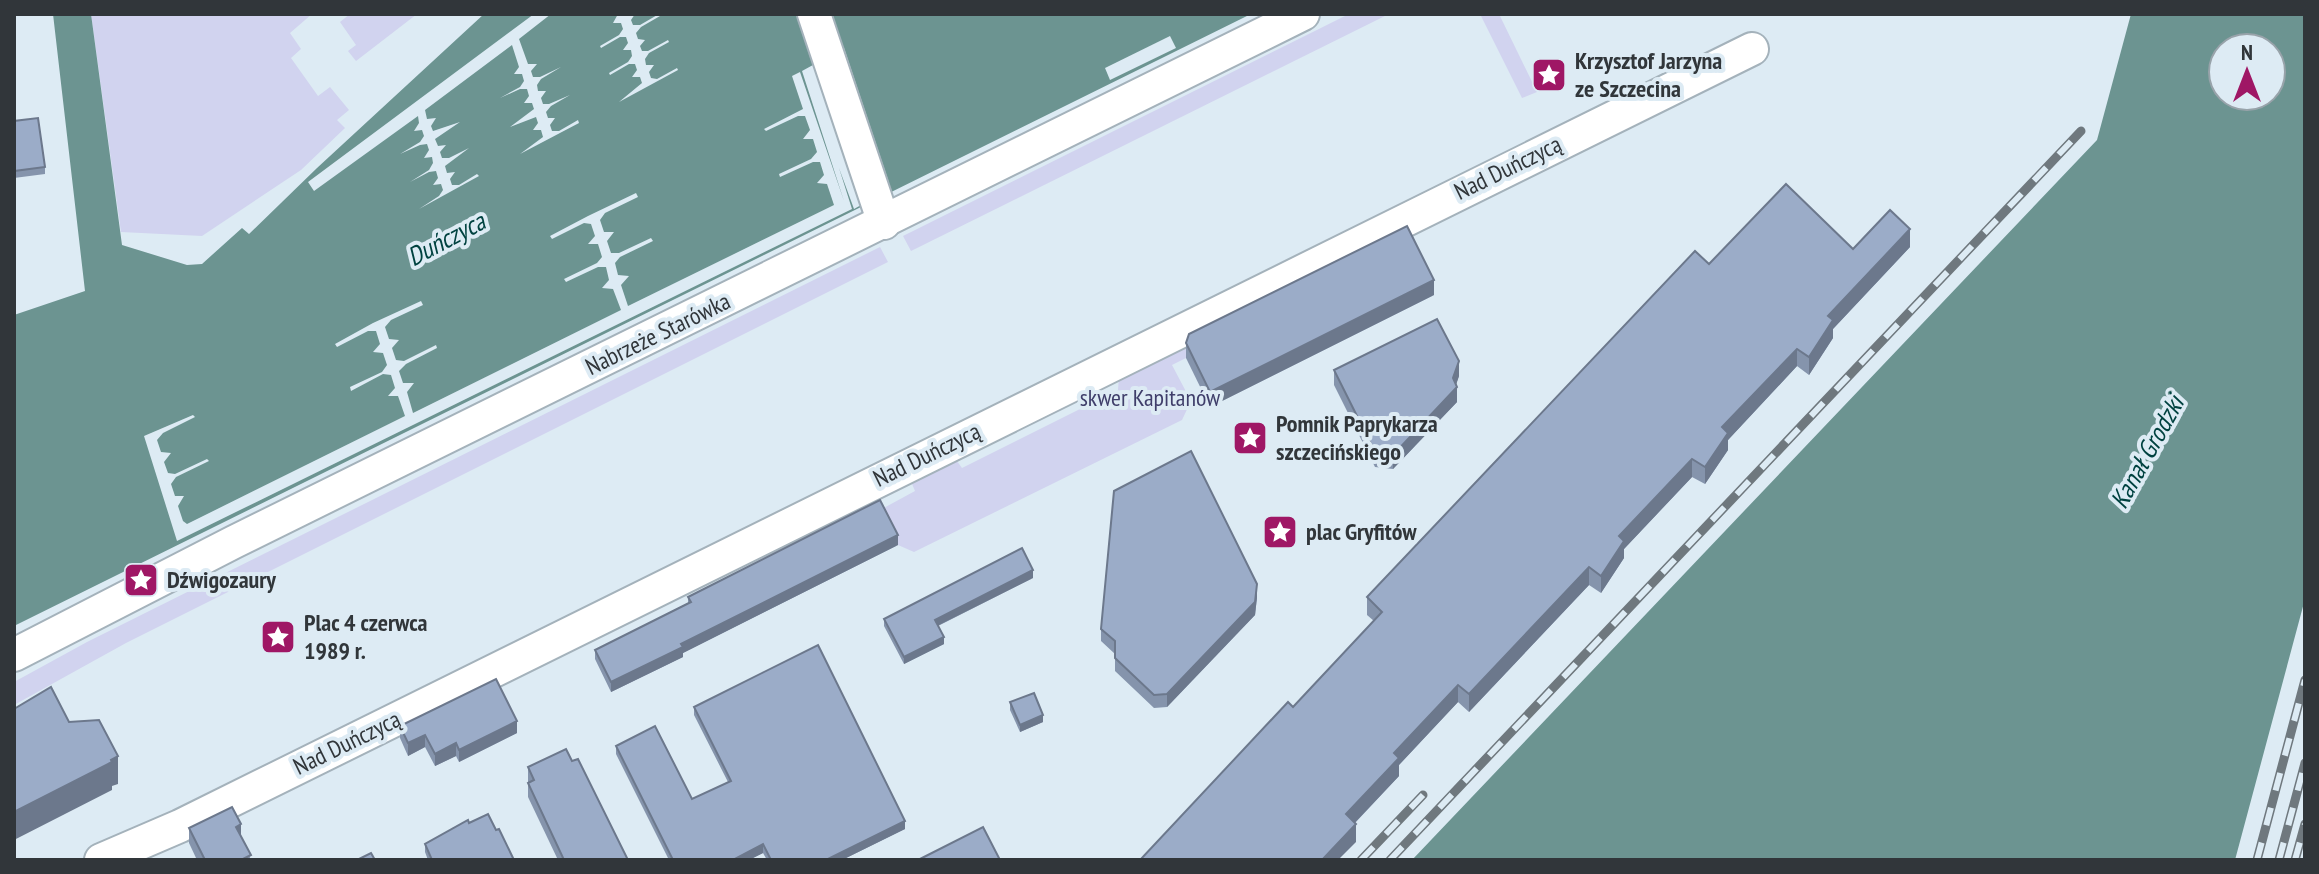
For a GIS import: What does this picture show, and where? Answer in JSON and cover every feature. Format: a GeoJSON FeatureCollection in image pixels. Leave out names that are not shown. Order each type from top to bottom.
{"type":"FeatureCollection","features":[{"type":"Feature","properties":{"kind":"street"},"geometry":{"type":"LineString","coordinates":[[814,14],[880,212]]}},
{"type":"Feature","properties":{"kind":"street","name":"Nabrzeże Starówka"},"geometry":{"type":"LineString","coordinates":[[14,655],[1116,94],[1303,14]]}},
{"type":"Feature","properties":{"kind":"street","name":"Nad Duńczycą"},"geometry":{"type":"LineString","coordinates":[[101,860],[194,819],[1752,49]]}},
{"type":"Feature","properties":{"kind":"green space"},"geometry":{"type":"Polygon","coordinates":[[[91,14],[312,14],[290,33],[301,49],[291,58],[318,96],[330,87],[349,110],[337,120],[345,128],[301,170],[202,236],[121,232],[91,14]]]}},
{"type":"Feature","properties":{"kind":"green space"},"geometry":{"type":"Polygon","coordinates":[[[350,14],[417,14],[356,61],[348,51],[356,45],[340,22],[350,14]]]}},
{"type":"Feature","properties":{"kind":"green space"},"geometry":{"type":"Polygon","coordinates":[[[1349,14],[1389,14],[911,251],[903,236],[1349,14]]]}},
{"type":"Feature","properties":{"kind":"green space"},"geometry":{"type":"Polygon","coordinates":[[[1480,14],[1499,14],[1537,92],[1522,98],[1480,14]]]}},
{"type":"Feature","properties":{"kind":"green space"},"geometry":{"type":"Polygon","coordinates":[[[880,247],[888,262],[126,643],[14,705],[14,682],[87,642],[880,247]]]}},
{"type":"Feature","properties":{"kind":"green space","name":"skwer Kapitanów"},"geometry":{"type":"Polygon","coordinates":[[[1189,340],[1186,358],[1172,365],[1191,401],[1182,420],[914,552],[898,545],[880,510],[915,491],[910,479],[954,457],[962,468],[1118,390],[1119,376],[1189,340]]]}},
{"type":"Feature","properties":{"kind":"water","name":"Duńczyca"},"geometry":{"type":"Polygon","coordinates":[[[53,14],[91,14],[122,245],[187,265],[202,264],[242,228],[249,234],[484,14],[1251,14],[14,626],[14,315],[85,291],[53,14]]]}},
{"type":"Feature","properties":{"kind":"water","name":"Kanał Grodzki"},"geometry":{"type":"Polygon","coordinates":[[[2131,14],[2305,14],[2305,599],[2235,860],[1412,860],[2097,140],[2131,14]]]}},
{"type":"Feature","properties":{"kind":"pier"},"geometry":{"type":"Polygon","coordinates":[[[534,14],[551,14],[519,39],[528,64],[537,64],[531,71],[533,77],[561,67],[537,85],[538,91],[546,91],[541,98],[543,104],[570,95],[546,112],[548,118],[555,118],[550,125],[552,131],[559,131],[578,120],[579,123],[520,154],[543,137],[541,130],[533,130],[538,123],[536,117],[510,127],[534,109],[532,103],[524,103],[529,96],[527,89],[500,98],[520,87],[524,81],[522,74],[514,74],[519,67],[512,45],[425,110],[427,119],[436,118],[431,126],[433,131],[460,122],[435,139],[438,146],[446,145],[440,152],[442,158],[449,158],[469,148],[445,166],[447,173],[455,172],[450,179],[452,185],[459,185],[477,174],[479,176],[419,209],[443,190],[441,184],[433,185],[438,178],[436,171],[410,182],[429,170],[433,163],[432,157],[424,158],[429,150],[427,144],[400,154],[424,136],[422,130],[414,131],[419,123],[418,116],[314,191],[308,182],[534,14]]]}},
{"type":"Feature","properties":{"kind":"pier"},"geometry":{"type":"Polygon","coordinates":[[[618,14],[635,14],[631,20],[633,25],[640,25],[659,14],[636,33],[638,39],[645,40],[640,46],[642,51],[669,42],[649,53],[645,59],[646,65],[654,65],[649,72],[651,78],[657,79],[678,70],[619,102],[642,83],[640,77],[632,77],[637,70],[635,64],[609,73],[628,62],[632,56],[631,50],[623,50],[628,43],[626,37],[600,46],[619,35],[623,29],[621,23],[613,23],[618,14]]]}},
{"type":"Feature","properties":{"kind":"pier"},"geometry":{"type":"Polygon","coordinates":[[[1170,36],[1176,48],[1110,80],[1105,68],[1170,36]]]}},
{"type":"Feature","properties":{"kind":"pier"},"geometry":{"type":"Polygon","coordinates":[[[844,48],[889,183],[888,190],[854,209],[839,168],[852,209],[177,541],[144,436],[193,415],[195,417],[163,433],[157,440],[161,452],[171,453],[164,462],[168,473],[175,474],[207,459],[209,461],[176,477],[171,484],[175,496],[184,496],[178,506],[187,524],[405,416],[398,396],[388,396],[395,388],[391,375],[383,374],[351,391],[350,387],[382,372],[387,365],[383,353],[373,352],[380,344],[376,331],[368,331],[337,347],[335,344],[373,323],[421,301],[423,305],[391,320],[385,327],[389,339],[399,340],[392,348],[396,360],[404,361],[436,345],[437,348],[399,371],[403,383],[414,383],[407,392],[413,413],[621,310],[613,289],[602,288],[609,280],[606,267],[598,267],[566,282],[564,279],[597,263],[602,257],[598,244],[588,244],[595,236],[591,224],[584,223],[552,239],[550,236],[588,216],[636,193],[638,197],[605,213],[600,220],[604,232],[614,232],[607,241],[611,253],[619,253],[651,238],[653,241],[620,257],[615,263],[618,275],[629,276],[621,285],[628,306],[834,205],[827,184],[817,183],[824,175],[820,162],[813,162],[780,177],[779,174],[811,159],[817,152],[813,139],[803,139],[810,130],[805,116],[798,116],[766,131],[764,129],[803,109],[792,76],[800,72],[844,201],[802,71],[844,48]]]}},
{"type":"Feature","properties":{"kind":"building"},"geometry":{"type":"Polygon","coordinates":[[[38,118],[45,167],[14,171],[14,121],[38,118]]]}},
{"type":"Feature","properties":{"kind":"building"},"geometry":{"type":"Polygon","coordinates":[[[1786,184],[1853,249],[1890,210],[1910,229],[1828,316],[1833,320],[1809,357],[1797,349],[1722,427],[1728,433],[1705,467],[1692,459],[1619,536],[1624,541],[1601,576],[1589,567],[1469,694],[1458,685],[1394,753],[1399,758],[1346,814],[1356,824],[1322,860],[1140,860],[1288,702],[1293,707],[1382,612],[1367,597],[1695,251],[1709,264],[1786,184]]]}},
{"type":"Feature","properties":{"kind":"building"},"geometry":{"type":"Polygon","coordinates":[[[1407,226],[1434,280],[1210,392],[1186,343],[1189,334],[1407,226]]]}},
{"type":"Feature","properties":{"kind":"building"},"geometry":{"type":"Polygon","coordinates":[[[1437,319],[1459,361],[1453,378],[1457,387],[1393,455],[1375,452],[1334,370],[1437,319]]]}},
{"type":"Feature","properties":{"kind":"building"},"geometry":{"type":"Polygon","coordinates":[[[1191,451],[1257,584],[1255,602],[1167,694],[1154,695],[1115,658],[1115,641],[1101,629],[1114,491],[1191,451]]]}},
{"type":"Feature","properties":{"kind":"building"},"geometry":{"type":"Polygon","coordinates":[[[880,500],[898,535],[611,682],[595,650],[691,602],[688,597],[880,500]]]}},
{"type":"Feature","properties":{"kind":"building"},"geometry":{"type":"Polygon","coordinates":[[[1022,548],[1033,570],[935,620],[944,637],[904,657],[884,619],[1022,548]]]}},
{"type":"Feature","properties":{"kind":"building"},"geometry":{"type":"Polygon","coordinates":[[[818,645],[905,821],[826,860],[771,860],[763,844],[733,860],[673,860],[616,746],[655,726],[692,799],[731,781],[694,707],[818,645]]]}},
{"type":"Feature","properties":{"kind":"building"},"geometry":{"type":"Polygon","coordinates":[[[496,679],[517,721],[459,750],[456,743],[435,754],[425,735],[408,743],[400,726],[496,679]]]}},
{"type":"Feature","properties":{"kind":"building"},"geometry":{"type":"Polygon","coordinates":[[[51,687],[69,722],[99,720],[118,756],[112,762],[14,812],[14,709],[51,687]]]}},
{"type":"Feature","properties":{"kind":"building"},"geometry":{"type":"Polygon","coordinates":[[[1034,693],[1043,715],[1020,725],[1010,702],[1034,693]]]}},
{"type":"Feature","properties":{"kind":"building"},"geometry":{"type":"Polygon","coordinates":[[[566,749],[572,761],[578,759],[628,860],[564,860],[528,783],[534,780],[528,767],[566,749]]]}},
{"type":"Feature","properties":{"kind":"building"},"geometry":{"type":"Polygon","coordinates":[[[232,807],[241,824],[236,827],[251,855],[241,860],[205,860],[189,828],[232,807]]]}},
{"type":"Feature","properties":{"kind":"building"},"geometry":{"type":"Polygon","coordinates":[[[488,814],[514,860],[432,860],[425,844],[468,820],[469,823],[488,814]]]}},
{"type":"Feature","properties":{"kind":"building"},"geometry":{"type":"Polygon","coordinates":[[[983,827],[1000,860],[918,860],[983,827]]]}},
{"type":"Feature","properties":{"kind":"building"},"geometry":{"type":"Polygon","coordinates":[[[371,853],[375,860],[357,860],[371,853]]]}},
{"type":"Feature","properties":{"kind":"railway"},"geometry":{"type":"LineString","coordinates":[[1390,860],[2081,131]]}},
{"type":"Feature","properties":{"kind":"railway"},"geometry":{"type":"LineString","coordinates":[[2257,860],[2305,680]]}},
{"type":"Feature","properties":{"kind":"railway"},"geometry":{"type":"LineString","coordinates":[[2279,860],[2305,763]]}},
{"type":"Feature","properties":{"kind":"railway"},"geometry":{"type":"LineString","coordinates":[[1361,860],[1423,795]]}},
{"type":"Feature","properties":{"kind":"railway"},"geometry":{"type":"LineString","coordinates":[[2295,860],[2305,824]]}},
{"type":"Feature","properties":{"kind":"place","name":"Krzysztof Jarzyna ze Szczecina"},"geometry":{"type":"Point","coordinates":[1549,75]}},
{"type":"Feature","properties":{"kind":"place","name":"Pomnik Paprykarza szczecińskiego"},"geometry":{"type":"Point","coordinates":[1250,438]}},
{"type":"Feature","properties":{"kind":"place","name":"plac Gryfitów"},"geometry":{"type":"Point","coordinates":[1280,532]}},
{"type":"Feature","properties":{"kind":"place","name":"Dźwigozaury"},"geometry":{"type":"Point","coordinates":[141,580]}},
{"type":"Feature","properties":{"kind":"place","name":"Plac 4 czerwca 1989 r."},"geometry":{"type":"Point","coordinates":[278,637]}}]}
